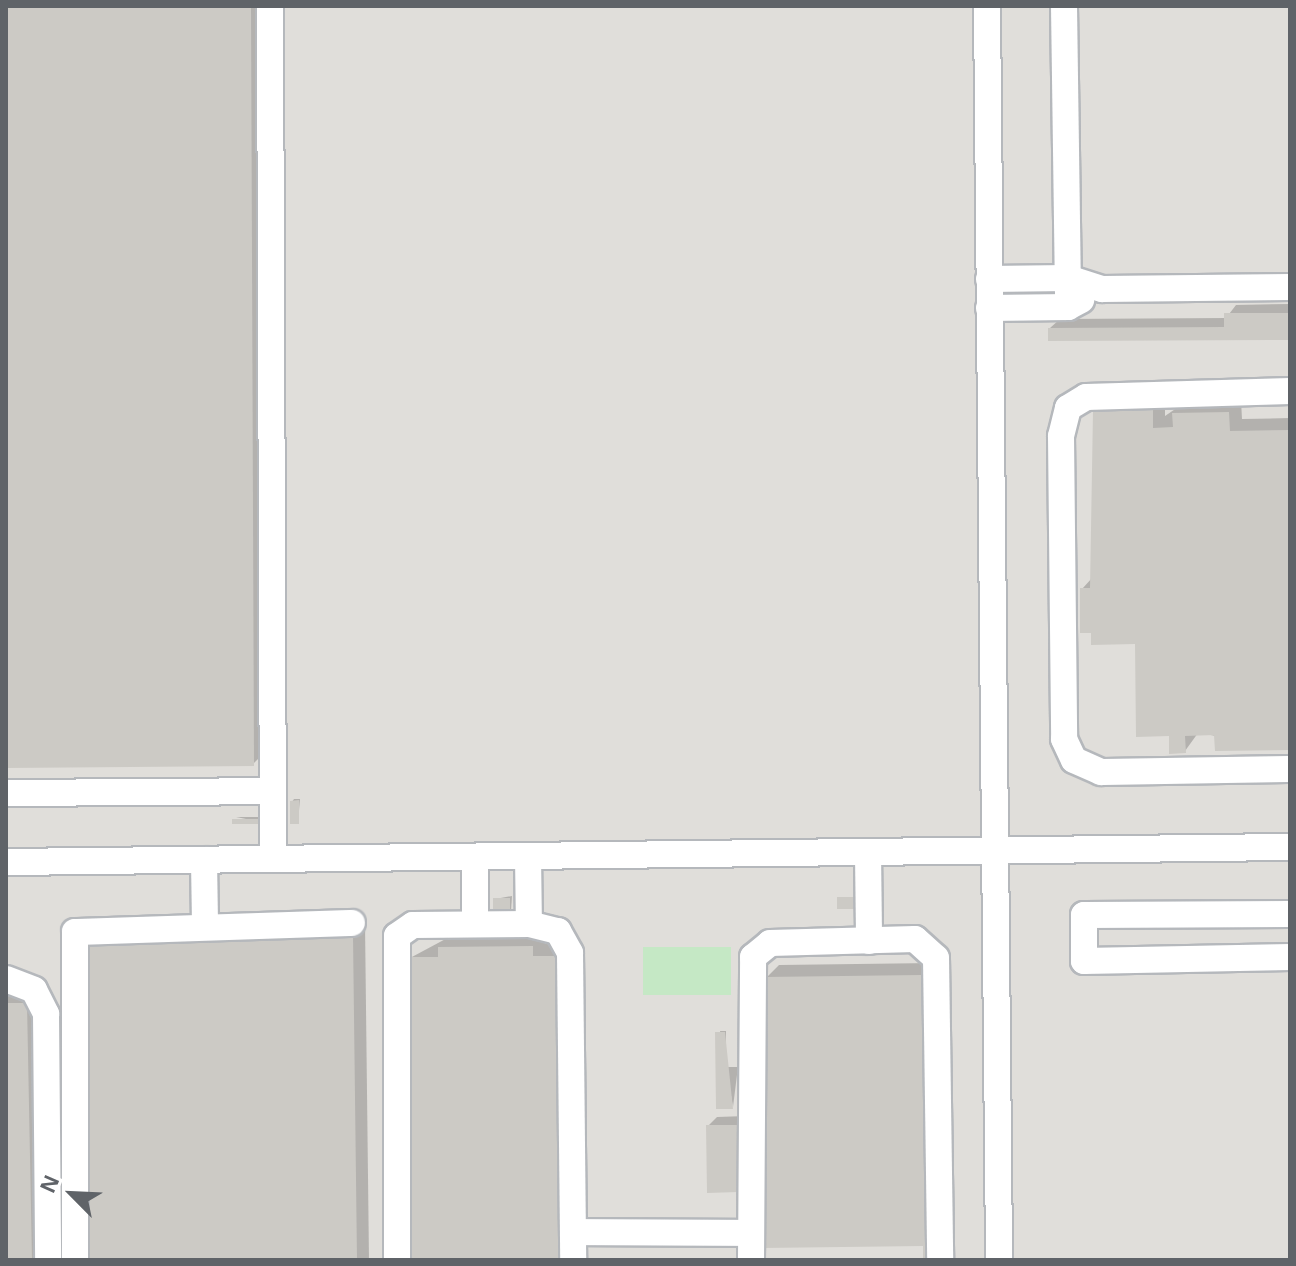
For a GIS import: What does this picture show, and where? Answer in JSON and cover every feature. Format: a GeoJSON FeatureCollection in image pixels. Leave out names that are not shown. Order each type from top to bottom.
{"type":"FeatureCollection","features":[{"type":"Feature","properties":{"kind":"street"},"geometry":{"type":"LineString","coordinates":[[270,6],[273,859]]}},
{"type":"Feature","properties":{"kind":"street"},"geometry":{"type":"LineString","coordinates":[[987,6],[999,1260]]}},
{"type":"Feature","properties":{"kind":"street"},"geometry":{"type":"LineString","coordinates":[[1064,6],[1068,307]]}},
{"type":"Feature","properties":{"kind":"street"},"geometry":{"type":"LineString","coordinates":[[989,279],[1068,278],[1102,289],[1290,287]]}},
{"type":"Feature","properties":{"kind":"street"},"geometry":{"type":"LineString","coordinates":[[989,308],[1068,307],[1102,289]]}},
{"type":"Feature","properties":{"kind":"street"},"geometry":{"type":"LineString","coordinates":[[1290,391],[1086,397],[1068,408],[1061,436],[1064,739],[1074,760],[1101,772],[1290,769]]}},
{"type":"Feature","properties":{"kind":"street"},"geometry":{"type":"LineString","coordinates":[[6,793],[273,791]]}},
{"type":"Feature","properties":{"kind":"street"},"geometry":{"type":"LineString","coordinates":[[6,862],[1290,847]]}},
{"type":"Feature","properties":{"kind":"street"},"geometry":{"type":"LineString","coordinates":[[868,853],[869,941]]}},
{"type":"Feature","properties":{"kind":"street"},"geometry":{"type":"LineString","coordinates":[[528,856],[529,924]]}},
{"type":"Feature","properties":{"kind":"street"},"geometry":{"type":"LineString","coordinates":[[475,857],[475,924]]}},
{"type":"Feature","properties":{"kind":"street"},"geometry":{"type":"LineString","coordinates":[[204,860],[205,925]]}},
{"type":"Feature","properties":{"kind":"street"},"geometry":{"type":"LineString","coordinates":[[1290,914],[1084,915],[1084,961],[1290,957]]}},
{"type":"Feature","properties":{"kind":"street"},"geometry":{"type":"LineString","coordinates":[[75,1260],[72,936],[85,926],[352,923]]}},
{"type":"Feature","properties":{"kind":"street"},"geometry":{"type":"LineString","coordinates":[[397,1260],[397,936],[413,925],[475,924],[529,924],[558,931],[570,953],[573,1260]]}},
{"type":"Feature","properties":{"kind":"street"},"geometry":{"type":"LineString","coordinates":[[751,1260],[753,957],[770,943],[915,939],[936,958],[940,1260]]}},
{"type":"Feature","properties":{"kind":"street"},"geometry":{"type":"LineString","coordinates":[[6,979],[34,990],[46,1014],[48,1260]]}},
{"type":"Feature","properties":{"kind":"street"},"geometry":{"type":"LineString","coordinates":[[573,1232],[751,1233]]}},
{"type":"Feature","properties":{"kind":"shaded area"},"geometry":{"type":"Polygon","coordinates":[[[6,6],[1290,6],[1290,1260],[6,1260],[6,6]]]}},
{"type":"Feature","properties":{"kind":"green space"},"geometry":{"type":"Polygon","coordinates":[[[643,947],[731,947],[731,995],[643,995],[643,947]]]}},
{"type":"Feature","properties":{"kind":"building"},"geometry":{"type":"Polygon","coordinates":[[[6,6],[251,6],[254,766],[6,768],[6,6]]]}},
{"type":"Feature","properties":{"kind":"building"},"geometry":{"type":"Polygon","coordinates":[[[1224,313],[1290,313],[1290,340],[1048,341],[1048,328],[1224,327],[1224,313]]]}},
{"type":"Feature","properties":{"kind":"building"},"geometry":{"type":"Polygon","coordinates":[[[1153,409],[1153,428],[1173,427],[1172,413],[1229,412],[1230,431],[1290,430],[1290,750],[1215,751],[1214,735],[1185,736],[1186,753],[1169,754],[1169,736],[1136,737],[1135,644],[1091,645],[1091,633],[1080,633],[1080,588],[1090,588],[1093,411],[1153,409]]]}},
{"type":"Feature","properties":{"kind":"building"},"geometry":{"type":"Polygon","coordinates":[[[299,800],[299,824],[290,824],[290,801],[299,800]]]}},
{"type":"Feature","properties":{"kind":"building"},"geometry":{"type":"Polygon","coordinates":[[[232,819],[262,819],[262,824],[232,824],[232,819]]]}},
{"type":"Feature","properties":{"kind":"building"},"geometry":{"type":"Polygon","coordinates":[[[837,897],[862,897],[862,909],[837,909],[837,897]]]}},
{"type":"Feature","properties":{"kind":"building"},"geometry":{"type":"Polygon","coordinates":[[[493,898],[510,898],[510,915],[493,915],[493,898]]]}},
{"type":"Feature","properties":{"kind":"building"},"geometry":{"type":"Polygon","coordinates":[[[353,935],[357,1260],[87,1260],[83,940],[353,935]]]}},
{"type":"Feature","properties":{"kind":"building"},"geometry":{"type":"Polygon","coordinates":[[[533,946],[533,956],[561,956],[562,1260],[409,1260],[408,957],[438,957],[438,947],[533,946]]]}},
{"type":"Feature","properties":{"kind":"building"},"geometry":{"type":"Polygon","coordinates":[[[921,975],[921,987],[932,987],[934,1260],[923,1260],[923,1246],[752,1248],[752,1212],[766,1212],[764,977],[921,975]]]}},
{"type":"Feature","properties":{"kind":"building"},"geometry":{"type":"Polygon","coordinates":[[[6,1003],[27,1003],[32,1260],[6,1260],[6,1003]]]}},
{"type":"Feature","properties":{"kind":"building"},"geometry":{"type":"Polygon","coordinates":[[[715,1032],[725,1032],[733,1109],[716,1109],[715,1032]]]}},
{"type":"Feature","properties":{"kind":"building"},"geometry":{"type":"Polygon","coordinates":[[[706,1125],[738,1125],[738,1192],[707,1193],[706,1125]]]}}]}
